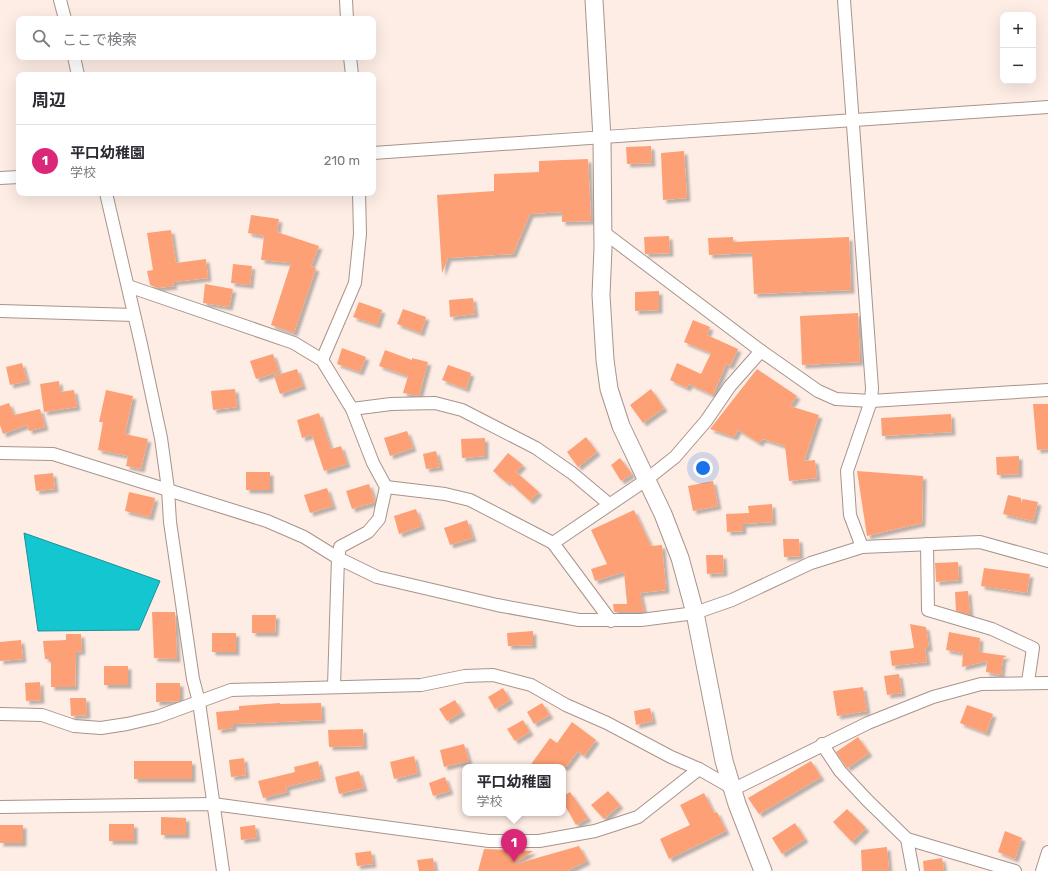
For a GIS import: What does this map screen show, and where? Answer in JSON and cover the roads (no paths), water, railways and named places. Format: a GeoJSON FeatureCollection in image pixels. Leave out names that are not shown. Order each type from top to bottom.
{"type":"FeatureCollection","features":[{"type":"Feature","properties":{"kind":"street"},"geometry":{"type":"LineString","coordinates":[[60,0],[64,16]]}},
{"type":"Feature","properties":{"kind":"street"},"geometry":{"type":"LineString","coordinates":[[346,0],[347,16]]}},
{"type":"Feature","properties":{"kind":"street"},"geometry":{"type":"LineString","coordinates":[[594,0],[602,138],[601,295],[605,360],[609,389],[621,426],[680,558],[695,613],[723,754],[734,789],[736,804],[763,871]]}},
{"type":"Feature","properties":{"kind":"street"},"geometry":{"type":"LineString","coordinates":[[844,0],[872,388],[871,401],[847,471],[850,515],[862,547]]}},
{"type":"Feature","properties":{"kind":"street"},"geometry":{"type":"LineString","coordinates":[[75,60],[77,72]]}},
{"type":"Feature","properties":{"kind":"street"},"geometry":{"type":"LineString","coordinates":[[350,60],[352,72]]}},
{"type":"Feature","properties":{"kind":"street"},"geometry":{"type":"LineString","coordinates":[[376,153],[602,138],[852,119],[1048,107]]}},
{"type":"Feature","properties":{"kind":"street"},"geometry":{"type":"LineString","coordinates":[[0,178],[16,177]]}},
{"type":"Feature","properties":{"kind":"street"},"geometry":{"type":"LineString","coordinates":[[107,196],[153,398],[168,489],[170,522],[192,671],[199,702],[223,871]]}},
{"type":"Feature","properties":{"kind":"street"},"geometry":{"type":"LineString","coordinates":[[322,360],[355,283],[360,234],[359,196]]}},
{"type":"Feature","properties":{"kind":"street"},"geometry":{"type":"LineString","coordinates":[[602,231],[761,351],[818,391],[836,398],[871,401],[1048,390]]}},
{"type":"Feature","properties":{"kind":"street"},"geometry":{"type":"LineString","coordinates":[[128,286],[294,343],[322,360],[352,409],[373,463],[386,487],[379,519],[368,532],[340,547],[338,558],[334,686]]}},
{"type":"Feature","properties":{"kind":"street"},"geometry":{"type":"LineString","coordinates":[[0,311],[134,315]]}},
{"type":"Feature","properties":{"kind":"street"},"geometry":{"type":"LineString","coordinates":[[553,543],[646,480],[675,457],[701,427],[730,386],[761,351]]}},
{"type":"Feature","properties":{"kind":"street"},"geometry":{"type":"LineString","coordinates":[[352,409],[391,404],[435,403],[462,410],[536,448],[572,473],[609,504]]}},
{"type":"Feature","properties":{"kind":"street"},"geometry":{"type":"LineString","coordinates":[[0,453],[53,454],[267,521],[304,537],[338,558],[377,577],[497,605],[579,620],[641,620],[695,613],[732,600],[811,563],[862,547],[980,542],[1048,561]]}},
{"type":"Feature","properties":{"kind":"street"},"geometry":{"type":"LineString","coordinates":[[386,487],[445,494],[470,500],[553,543],[611,621]]}},
{"type":"Feature","properties":{"kind":"street"},"geometry":{"type":"LineString","coordinates":[[927,544],[928,610],[992,629],[1033,648],[1028,682]]}},
{"type":"Feature","properties":{"kind":"street"},"geometry":{"type":"LineString","coordinates":[[0,714],[42,715],[74,726],[101,728],[127,724],[157,716],[231,690],[421,684],[465,676],[493,675],[531,685],[566,705],[671,757],[699,769],[734,789]]}},
{"type":"Feature","properties":{"kind":"street"},"geometry":{"type":"LineString","coordinates":[[734,789],[868,722],[933,697],[981,684],[1028,682],[1048,683]]}},
{"type":"Feature","properties":{"kind":"street"},"geometry":{"type":"LineString","coordinates":[[822,744],[840,771],[907,839],[1015,871]]}},
{"type":"Feature","properties":{"kind":"street"},"geometry":{"type":"LineString","coordinates":[[0,807],[213,804],[489,841],[539,841],[595,831],[638,817],[699,769]]}},
{"type":"Feature","properties":{"kind":"street"},"geometry":{"type":"LineString","coordinates":[[907,839],[913,871]]}},
{"type":"Feature","properties":{"kind":"street"},"geometry":{"type":"LineString","coordinates":[[1042,871],[1048,852]]}},
{"type":"Feature","properties":{"kind":"water"},"geometry":{"type":"Polygon","coordinates":[[[24,533],[160,581],[139,630],[38,631],[24,533]]]}},
{"type":"Feature","properties":{"kind":"place","name":"平口幼稚園"},"geometry":{"type":"Point","coordinates":[514,862]}}]}
